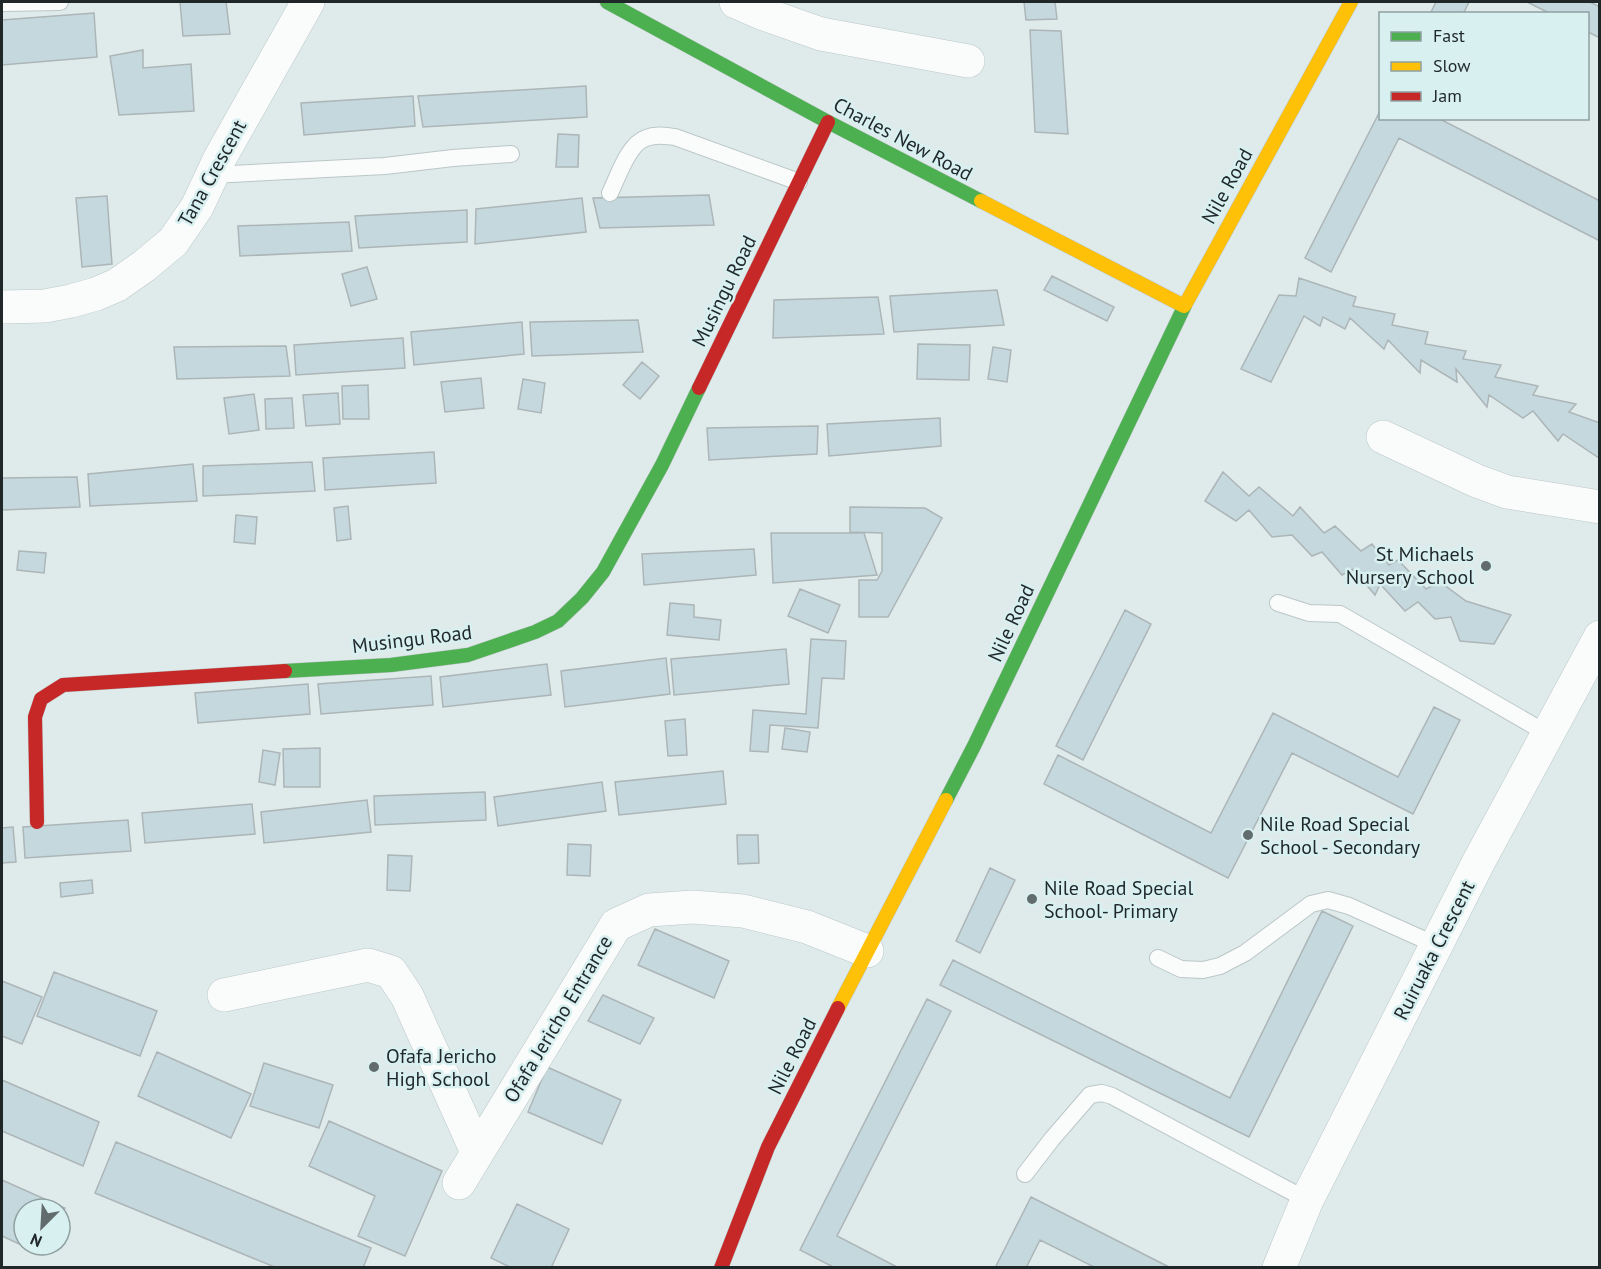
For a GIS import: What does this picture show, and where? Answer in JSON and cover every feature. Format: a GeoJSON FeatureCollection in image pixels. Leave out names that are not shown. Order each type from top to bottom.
{"type":"FeatureCollection","features":[{"type":"Feature","properties":{"kind":"street","name":"Tana Crescent"},"geometry":{"type":"LineString","coordinates":[[2,307],[45,306],[96,294],[117,285],[173,242],[197,207],[212,175],[308,2]]}},
{"type":"Feature","properties":{"kind":"street"},"geometry":{"type":"LineString","coordinates":[[736,2],[760,13],[821,34],[968,61]]}},
{"type":"Feature","properties":{"kind":"street","name":"Nile Road"},"geometry":{"type":"LineString","coordinates":[[721,1268],[768,1147],[974,746],[1184,306],[1351,2]]}},
{"type":"Feature","properties":{"kind":"street","name":"Charles New Road"},"geometry":{"type":"LineString","coordinates":[[616,4],[828,122],[1184,306]]}},
{"type":"Feature","properties":{"kind":"street","name":"Musingu Road"},"geometry":{"type":"LineString","coordinates":[[37,822],[35,717],[42,699],[63,685],[391,665],[457,657],[535,632],[558,621],[582,598],[603,572],[662,465],[828,122]]}},
{"type":"Feature","properties":{"kind":"street"},"geometry":{"type":"LineString","coordinates":[[1383,437],[1476,481],[1506,492],[1599,507]]}},
{"type":"Feature","properties":{"kind":"street","name":"Ruiruaka Crescent"},"geometry":{"type":"LineString","coordinates":[[1279,1268],[1307,1200],[1436,945],[1599,637]]}},
{"type":"Feature","properties":{"kind":"street","name":"Ofafa Jericho Entrance"},"geometry":{"type":"LineString","coordinates":[[459,1183],[616,925],[649,910],[693,907],[743,911],[807,927],[867,951]]}},
{"type":"Feature","properties":{"kind":"street"},"geometry":{"type":"LineString","coordinates":[[224,995],[368,965],[391,972],[407,996],[477,1152]]}},
{"type":"Feature","properties":{"kind":"lane"},"geometry":{"type":"LineString","coordinates":[[2,3],[60,2]]}},
{"type":"Feature","properties":{"kind":"lane"},"geometry":{"type":"LineString","coordinates":[[610,193],[634,146],[645,138],[659,135],[675,137],[799,182]]}},
{"type":"Feature","properties":{"kind":"lane"},"geometry":{"type":"LineString","coordinates":[[212,175],[384,166],[512,154]]}},
{"type":"Feature","properties":{"kind":"lane"},"geometry":{"type":"LineString","coordinates":[[1278,603],[1309,613],[1340,614],[1548,734]]}},
{"type":"Feature","properties":{"kind":"lane"},"geometry":{"type":"LineString","coordinates":[[1158,958],[1181,969],[1203,970],[1220,966],[1245,953],[1311,904],[1328,900],[1349,906],[1436,945]]}},
{"type":"Feature","properties":{"kind":"lane"},"geometry":{"type":"LineString","coordinates":[[1025,1174],[1090,1095],[1101,1093],[1120,1099],[1307,1200]]}},
{"type":"Feature","properties":{"kind":"building"},"geometry":{"type":"Polygon","coordinates":[[[180,2],[226,2],[230,34],[183,36],[180,2]]]}},
{"type":"Feature","properties":{"kind":"building"},"geometry":{"type":"Polygon","coordinates":[[[1024,2],[1055,2],[1057,19],[1026,20],[1024,2]]]}},
{"type":"Feature","properties":{"kind":"building"},"geometry":{"type":"Polygon","coordinates":[[[1436,2],[1469,2],[1464,12],[1431,12],[1436,2]]]}},
{"type":"Feature","properties":{"kind":"building"},"geometry":{"type":"Polygon","coordinates":[[[1527,2],[1590,2],[1600,7],[1600,38],[1589,32],[1589,12],[1547,12],[1527,2]]]}},
{"type":"Feature","properties":{"kind":"building"},"geometry":{"type":"Polygon","coordinates":[[[94,13],[97,57],[2,65],[2,20],[94,13]]]}},
{"type":"Feature","properties":{"kind":"building"},"geometry":{"type":"Polygon","coordinates":[[[1030,30],[1061,31],[1068,134],[1035,132],[1030,30]]]}},
{"type":"Feature","properties":{"kind":"building"},"geometry":{"type":"Polygon","coordinates":[[[143,50],[143,68],[191,64],[194,111],[119,115],[110,56],[143,50]]]}},
{"type":"Feature","properties":{"kind":"building"},"geometry":{"type":"Polygon","coordinates":[[[586,86],[587,117],[423,127],[418,96],[586,86]]]}},
{"type":"Feature","properties":{"kind":"building"},"geometry":{"type":"Polygon","coordinates":[[[413,96],[415,126],[304,135],[301,103],[413,96]]]}},
{"type":"Feature","properties":{"kind":"building"},"geometry":{"type":"Polygon","coordinates":[[[1379,113],[1379,120],[1442,120],[1600,201],[1600,241],[1399,138],[1331,272],[1305,258],[1379,113]]]}},
{"type":"Feature","properties":{"kind":"building"},"geometry":{"type":"Polygon","coordinates":[[[558,134],[579,135],[578,167],[556,167],[558,134]]]}},
{"type":"Feature","properties":{"kind":"building"},"geometry":{"type":"Polygon","coordinates":[[[709,195],[714,225],[600,228],[593,198],[709,195]]]}},
{"type":"Feature","properties":{"kind":"building"},"geometry":{"type":"Polygon","coordinates":[[[107,196],[112,264],[82,267],[76,198],[107,196]]]}},
{"type":"Feature","properties":{"kind":"building"},"geometry":{"type":"Polygon","coordinates":[[[582,198],[586,232],[475,244],[476,209],[582,198]]]}},
{"type":"Feature","properties":{"kind":"building"},"geometry":{"type":"Polygon","coordinates":[[[467,210],[467,242],[359,248],[355,216],[467,210]]]}},
{"type":"Feature","properties":{"kind":"building"},"geometry":{"type":"Polygon","coordinates":[[[349,222],[352,251],[240,256],[238,226],[349,222]]]}},
{"type":"Feature","properties":{"kind":"building"},"geometry":{"type":"Polygon","coordinates":[[[367,267],[377,299],[351,306],[342,274],[367,267]]]}},
{"type":"Feature","properties":{"kind":"building"},"geometry":{"type":"Polygon","coordinates":[[[1052,276],[1114,307],[1107,321],[1044,290],[1052,276]]]}},
{"type":"Feature","properties":{"kind":"building"},"geometry":{"type":"Polygon","coordinates":[[[1299,278],[1356,297],[1353,306],[1395,314],[1392,325],[1428,332],[1425,344],[1466,351],[1463,359],[1501,365],[1495,377],[1538,386],[1533,395],[1576,404],[1569,412],[1600,423],[1600,457],[1563,434],[1558,441],[1533,411],[1523,418],[1489,395],[1487,407],[1456,369],[1457,382],[1421,360],[1420,373],[1388,340],[1384,349],[1350,318],[1345,329],[1323,317],[1320,326],[1304,316],[1271,382],[1241,369],[1279,295],[1296,296],[1299,278]]]}},
{"type":"Feature","properties":{"kind":"building"},"geometry":{"type":"Polygon","coordinates":[[[997,290],[1004,325],[894,332],[890,296],[997,290]]]}},
{"type":"Feature","properties":{"kind":"building"},"geometry":{"type":"Polygon","coordinates":[[[878,297],[884,334],[773,338],[774,300],[878,297]]]}},
{"type":"Feature","properties":{"kind":"building"},"geometry":{"type":"Polygon","coordinates":[[[638,320],[643,352],[532,356],[530,322],[638,320]]]}},
{"type":"Feature","properties":{"kind":"building"},"geometry":{"type":"Polygon","coordinates":[[[522,322],[524,354],[414,365],[411,332],[522,322]]]}},
{"type":"Feature","properties":{"kind":"building"},"geometry":{"type":"Polygon","coordinates":[[[403,338],[405,368],[296,375],[294,345],[403,338]]]}},
{"type":"Feature","properties":{"kind":"building"},"geometry":{"type":"Polygon","coordinates":[[[918,344],[970,345],[969,380],[917,379],[918,344]]]}},
{"type":"Feature","properties":{"kind":"building"},"geometry":{"type":"Polygon","coordinates":[[[286,346],[290,376],[177,379],[174,347],[286,346]]]}},
{"type":"Feature","properties":{"kind":"building"},"geometry":{"type":"Polygon","coordinates":[[[993,347],[1011,350],[1007,382],[988,379],[993,347]]]}},
{"type":"Feature","properties":{"kind":"building"},"geometry":{"type":"Polygon","coordinates":[[[642,362],[659,376],[640,399],[623,385],[642,362]]]}},
{"type":"Feature","properties":{"kind":"building"},"geometry":{"type":"Polygon","coordinates":[[[481,378],[484,408],[445,412],[441,382],[481,378]]]}},
{"type":"Feature","properties":{"kind":"building"},"geometry":{"type":"Polygon","coordinates":[[[523,379],[545,383],[541,413],[518,409],[523,379]]]}},
{"type":"Feature","properties":{"kind":"building"},"geometry":{"type":"Polygon","coordinates":[[[368,385],[369,419],[343,419],[342,386],[368,385]]]}},
{"type":"Feature","properties":{"kind":"building"},"geometry":{"type":"Polygon","coordinates":[[[338,393],[340,424],[306,426],[303,395],[338,393]]]}},
{"type":"Feature","properties":{"kind":"building"},"geometry":{"type":"Polygon","coordinates":[[[254,394],[259,430],[229,434],[224,398],[254,394]]]}},
{"type":"Feature","properties":{"kind":"building"},"geometry":{"type":"Polygon","coordinates":[[[292,398],[294,428],[266,429],[265,399],[292,398]]]}},
{"type":"Feature","properties":{"kind":"building"},"geometry":{"type":"Polygon","coordinates":[[[940,418],[941,446],[829,456],[827,424],[940,418]]]}},
{"type":"Feature","properties":{"kind":"building"},"geometry":{"type":"Polygon","coordinates":[[[818,426],[817,454],[709,460],[707,428],[818,426]]]}},
{"type":"Feature","properties":{"kind":"building"},"geometry":{"type":"Polygon","coordinates":[[[434,452],[436,483],[325,490],[323,458],[434,452]]]}},
{"type":"Feature","properties":{"kind":"building"},"geometry":{"type":"Polygon","coordinates":[[[312,462],[315,491],[203,496],[203,466],[312,462]]]}},
{"type":"Feature","properties":{"kind":"building"},"geometry":{"type":"Polygon","coordinates":[[[193,464],[197,501],[90,506],[88,474],[193,464]]]}},
{"type":"Feature","properties":{"kind":"building"},"geometry":{"type":"Polygon","coordinates":[[[1223,472],[1249,496],[1259,487],[1293,516],[1300,507],[1324,533],[1335,526],[1361,551],[1372,544],[1389,565],[1398,560],[1426,589],[1440,582],[1466,601],[1511,615],[1494,644],[1460,641],[1451,617],[1435,619],[1418,602],[1405,611],[1380,584],[1375,595],[1353,569],[1342,575],[1322,552],[1312,556],[1292,535],[1272,537],[1249,510],[1236,521],[1205,501],[1223,472]]]}},
{"type":"Feature","properties":{"kind":"building"},"geometry":{"type":"Polygon","coordinates":[[[77,477],[80,507],[2,510],[2,478],[77,477]]]}},
{"type":"Feature","properties":{"kind":"building"},"geometry":{"type":"Polygon","coordinates":[[[348,506],[351,539],[337,541],[334,508],[348,506]]]}},
{"type":"Feature","properties":{"kind":"building"},"geometry":{"type":"Polygon","coordinates":[[[850,507],[925,508],[942,518],[888,617],[859,617],[859,580],[877,580],[882,571],[882,533],[850,532],[850,507]]]}},
{"type":"Feature","properties":{"kind":"building"},"geometry":{"type":"Polygon","coordinates":[[[236,515],[257,517],[255,544],[234,542],[236,515]]]}},
{"type":"Feature","properties":{"kind":"building"},"geometry":{"type":"Polygon","coordinates":[[[771,533],[864,533],[877,575],[773,583],[771,533]]]}},
{"type":"Feature","properties":{"kind":"building"},"geometry":{"type":"Polygon","coordinates":[[[754,549],[756,575],[644,585],[642,554],[754,549]]]}},
{"type":"Feature","properties":{"kind":"building"},"geometry":{"type":"Polygon","coordinates":[[[19,551],[46,553],[44,573],[17,570],[19,551]]]}},
{"type":"Feature","properties":{"kind":"building"},"geometry":{"type":"Polygon","coordinates":[[[800,589],[840,605],[828,633],[788,616],[800,589]]]}},
{"type":"Feature","properties":{"kind":"building"},"geometry":{"type":"Polygon","coordinates":[[[670,603],[694,605],[694,617],[721,620],[719,640],[667,635],[670,603]]]}},
{"type":"Feature","properties":{"kind":"building"},"geometry":{"type":"Polygon","coordinates":[[[1125,610],[1151,624],[1083,760],[1056,746],[1125,610]]]}},
{"type":"Feature","properties":{"kind":"building"},"geometry":{"type":"Polygon","coordinates":[[[811,639],[846,641],[844,679],[822,678],[818,728],[770,725],[768,752],[750,751],[753,710],[806,714],[811,639]]]}},
{"type":"Feature","properties":{"kind":"building"},"geometry":{"type":"Polygon","coordinates":[[[786,649],[789,684],[674,695],[671,659],[786,649]]]}},
{"type":"Feature","properties":{"kind":"building"},"geometry":{"type":"Polygon","coordinates":[[[666,658],[670,694],[565,707],[561,671],[666,658]]]}},
{"type":"Feature","properties":{"kind":"building"},"geometry":{"type":"Polygon","coordinates":[[[547,664],[551,695],[443,707],[440,677],[547,664]]]}},
{"type":"Feature","properties":{"kind":"building"},"geometry":{"type":"Polygon","coordinates":[[[431,676],[433,705],[321,714],[318,684],[431,676]]]}},
{"type":"Feature","properties":{"kind":"building"},"geometry":{"type":"Polygon","coordinates":[[[308,684],[310,714],[198,723],[195,693],[308,684]]]}},
{"type":"Feature","properties":{"kind":"building"},"geometry":{"type":"Polygon","coordinates":[[[1434,707],[1460,720],[1413,814],[1292,753],[1228,878],[1044,784],[1058,755],[1211,833],[1273,713],[1398,777],[1434,707]]]}},
{"type":"Feature","properties":{"kind":"building"},"geometry":{"type":"Polygon","coordinates":[[[685,719],[687,755],[668,756],[665,721],[685,719]]]}},
{"type":"Feature","properties":{"kind":"building"},"geometry":{"type":"Polygon","coordinates":[[[785,728],[810,732],[807,752],[782,749],[785,728]]]}},
{"type":"Feature","properties":{"kind":"building"},"geometry":{"type":"Polygon","coordinates":[[[320,748],[320,787],[284,787],[283,749],[320,748]]]}},
{"type":"Feature","properties":{"kind":"building"},"geometry":{"type":"Polygon","coordinates":[[[263,750],[280,753],[275,785],[259,782],[263,750]]]}},
{"type":"Feature","properties":{"kind":"building"},"geometry":{"type":"Polygon","coordinates":[[[723,771],[726,804],[619,815],[615,782],[723,771]]]}},
{"type":"Feature","properties":{"kind":"building"},"geometry":{"type":"Polygon","coordinates":[[[602,782],[606,811],[498,826],[494,797],[602,782]]]}},
{"type":"Feature","properties":{"kind":"building"},"geometry":{"type":"Polygon","coordinates":[[[485,792],[486,820],[375,825],[374,796],[485,792]]]}},
{"type":"Feature","properties":{"kind":"building"},"geometry":{"type":"Polygon","coordinates":[[[367,800],[371,832],[264,843],[261,812],[367,800]]]}},
{"type":"Feature","properties":{"kind":"building"},"geometry":{"type":"Polygon","coordinates":[[[252,804],[255,834],[145,843],[142,813],[252,804]]]}},
{"type":"Feature","properties":{"kind":"building"},"geometry":{"type":"Polygon","coordinates":[[[128,820],[131,851],[25,858],[23,827],[128,820]]]}},
{"type":"Feature","properties":{"kind":"building"},"geometry":{"type":"Polygon","coordinates":[[[13,827],[16,862],[2,863],[2,828],[13,827]]]}},
{"type":"Feature","properties":{"kind":"building"},"geometry":{"type":"Polygon","coordinates":[[[737,835],[758,835],[759,863],[738,864],[737,835]]]}},
{"type":"Feature","properties":{"kind":"building"},"geometry":{"type":"Polygon","coordinates":[[[568,844],[591,845],[590,876],[567,875],[568,844]]]}},
{"type":"Feature","properties":{"kind":"building"},"geometry":{"type":"Polygon","coordinates":[[[388,855],[412,856],[410,891],[387,890],[388,855]]]}},
{"type":"Feature","properties":{"kind":"building"},"geometry":{"type":"Polygon","coordinates":[[[990,868],[1015,880],[980,953],[956,941],[990,868]]]}},
{"type":"Feature","properties":{"kind":"building"},"geometry":{"type":"Polygon","coordinates":[[[92,880],[93,893],[61,897],[60,883],[92,880]]]}},
{"type":"Feature","properties":{"kind":"building"},"geometry":{"type":"Polygon","coordinates":[[[1322,911],[1353,926],[1249,1137],[940,985],[953,960],[1230,1098],[1322,911]]]}},
{"type":"Feature","properties":{"kind":"building"},"geometry":{"type":"Polygon","coordinates":[[[655,929],[729,961],[714,998],[638,965],[655,929]]]}},
{"type":"Feature","properties":{"kind":"building"},"geometry":{"type":"Polygon","coordinates":[[[54,972],[157,1011],[140,1056],[37,1016],[54,972]]]}},
{"type":"Feature","properties":{"kind":"building"},"geometry":{"type":"Polygon","coordinates":[[[2,981],[42,997],[22,1044],[2,1036],[2,981]]]}},
{"type":"Feature","properties":{"kind":"building"},"geometry":{"type":"Polygon","coordinates":[[[603,995],[654,1018],[640,1044],[588,1021],[603,995]]]}},
{"type":"Feature","properties":{"kind":"building"},"geometry":{"type":"Polygon","coordinates":[[[927,999],[951,1011],[837,1236],[899,1268],[835,1268],[800,1250],[927,999]]]}},
{"type":"Feature","properties":{"kind":"building"},"geometry":{"type":"Polygon","coordinates":[[[157,1052],[251,1094],[231,1138],[138,1096],[157,1052]]]}},
{"type":"Feature","properties":{"kind":"building"},"geometry":{"type":"Polygon","coordinates":[[[264,1063],[333,1085],[319,1128],[250,1106],[264,1063]]]}},
{"type":"Feature","properties":{"kind":"building"},"geometry":{"type":"Polygon","coordinates":[[[547,1067],[621,1100],[602,1144],[528,1112],[547,1067]]]}},
{"type":"Feature","properties":{"kind":"building"},"geometry":{"type":"Polygon","coordinates":[[[2,1080],[99,1122],[83,1166],[2,1131],[2,1080]]]}},
{"type":"Feature","properties":{"kind":"building"},"geometry":{"type":"Polygon","coordinates":[[[329,1121],[442,1171],[405,1256],[358,1236],[375,1196],[309,1166],[329,1121]]]}},
{"type":"Feature","properties":{"kind":"building"},"geometry":{"type":"Polygon","coordinates":[[[116,1142],[371,1248],[363,1268],[277,1268],[95,1193],[116,1142]]]}},
{"type":"Feature","properties":{"kind":"building"},"geometry":{"type":"Polygon","coordinates":[[[2,1180],[40,1197],[12,1197],[12,1241],[2,1236],[2,1180]]]}},
{"type":"Feature","properties":{"kind":"building"},"geometry":{"type":"Polygon","coordinates":[[[1031,1197],[1171,1268],[1096,1268],[1040,1240],[1026,1268],[995,1268],[1031,1197]]]}},
{"type":"Feature","properties":{"kind":"building"},"geometry":{"type":"Polygon","coordinates":[[[517,1204],[569,1229],[551,1268],[512,1268],[491,1258],[517,1204]]]}},
{"type":"Feature","properties":{"kind":"traffic: fast"},"geometry":{"type":"LineString","coordinates":[[607,2],[828,122],[981,201]]}},
{"type":"Feature","properties":{"kind":"traffic: fast"},"geometry":{"type":"LineString","coordinates":[[946,800],[1185,305]]}},
{"type":"Feature","properties":{"kind":"traffic: fast"},"geometry":{"type":"LineString","coordinates":[[285,671],[391,665],[468,655],[535,632],[558,621],[582,598],[603,572],[662,465],[699,388]]}},
{"type":"Feature","properties":{"kind":"traffic: slow"},"geometry":{"type":"LineString","coordinates":[[1185,305],[1351,2]]}},
{"type":"Feature","properties":{"kind":"traffic: slow"},"geometry":{"type":"LineString","coordinates":[[981,201],[1184,306]]}},
{"type":"Feature","properties":{"kind":"traffic: slow"},"geometry":{"type":"LineString","coordinates":[[838,1008],[946,800]]}},
{"type":"Feature","properties":{"kind":"traffic: jam"},"geometry":{"type":"LineString","coordinates":[[699,388],[828,122]]}},
{"type":"Feature","properties":{"kind":"traffic: jam"},"geometry":{"type":"LineString","coordinates":[[37,822],[35,717],[41,699],[63,685],[285,671]]}},
{"type":"Feature","properties":{"kind":"traffic: jam"},"geometry":{"type":"LineString","coordinates":[[721,1268],[768,1147],[838,1008]]}},
{"type":"Feature","properties":{"kind":"place","name":"St Michaels Nursery School"},"geometry":{"type":"Point","coordinates":[1486,566]}},
{"type":"Feature","properties":{"kind":"place","name":"Nile Road Special School - Secondary"},"geometry":{"type":"Point","coordinates":[1248,835]}},
{"type":"Feature","properties":{"kind":"place","name":"Nile Road Special School- Primary"},"geometry":{"type":"Point","coordinates":[1032,899]}},
{"type":"Feature","properties":{"kind":"place","name":"Ofafa Jericho High School"},"geometry":{"type":"Point","coordinates":[374,1067]}}]}
